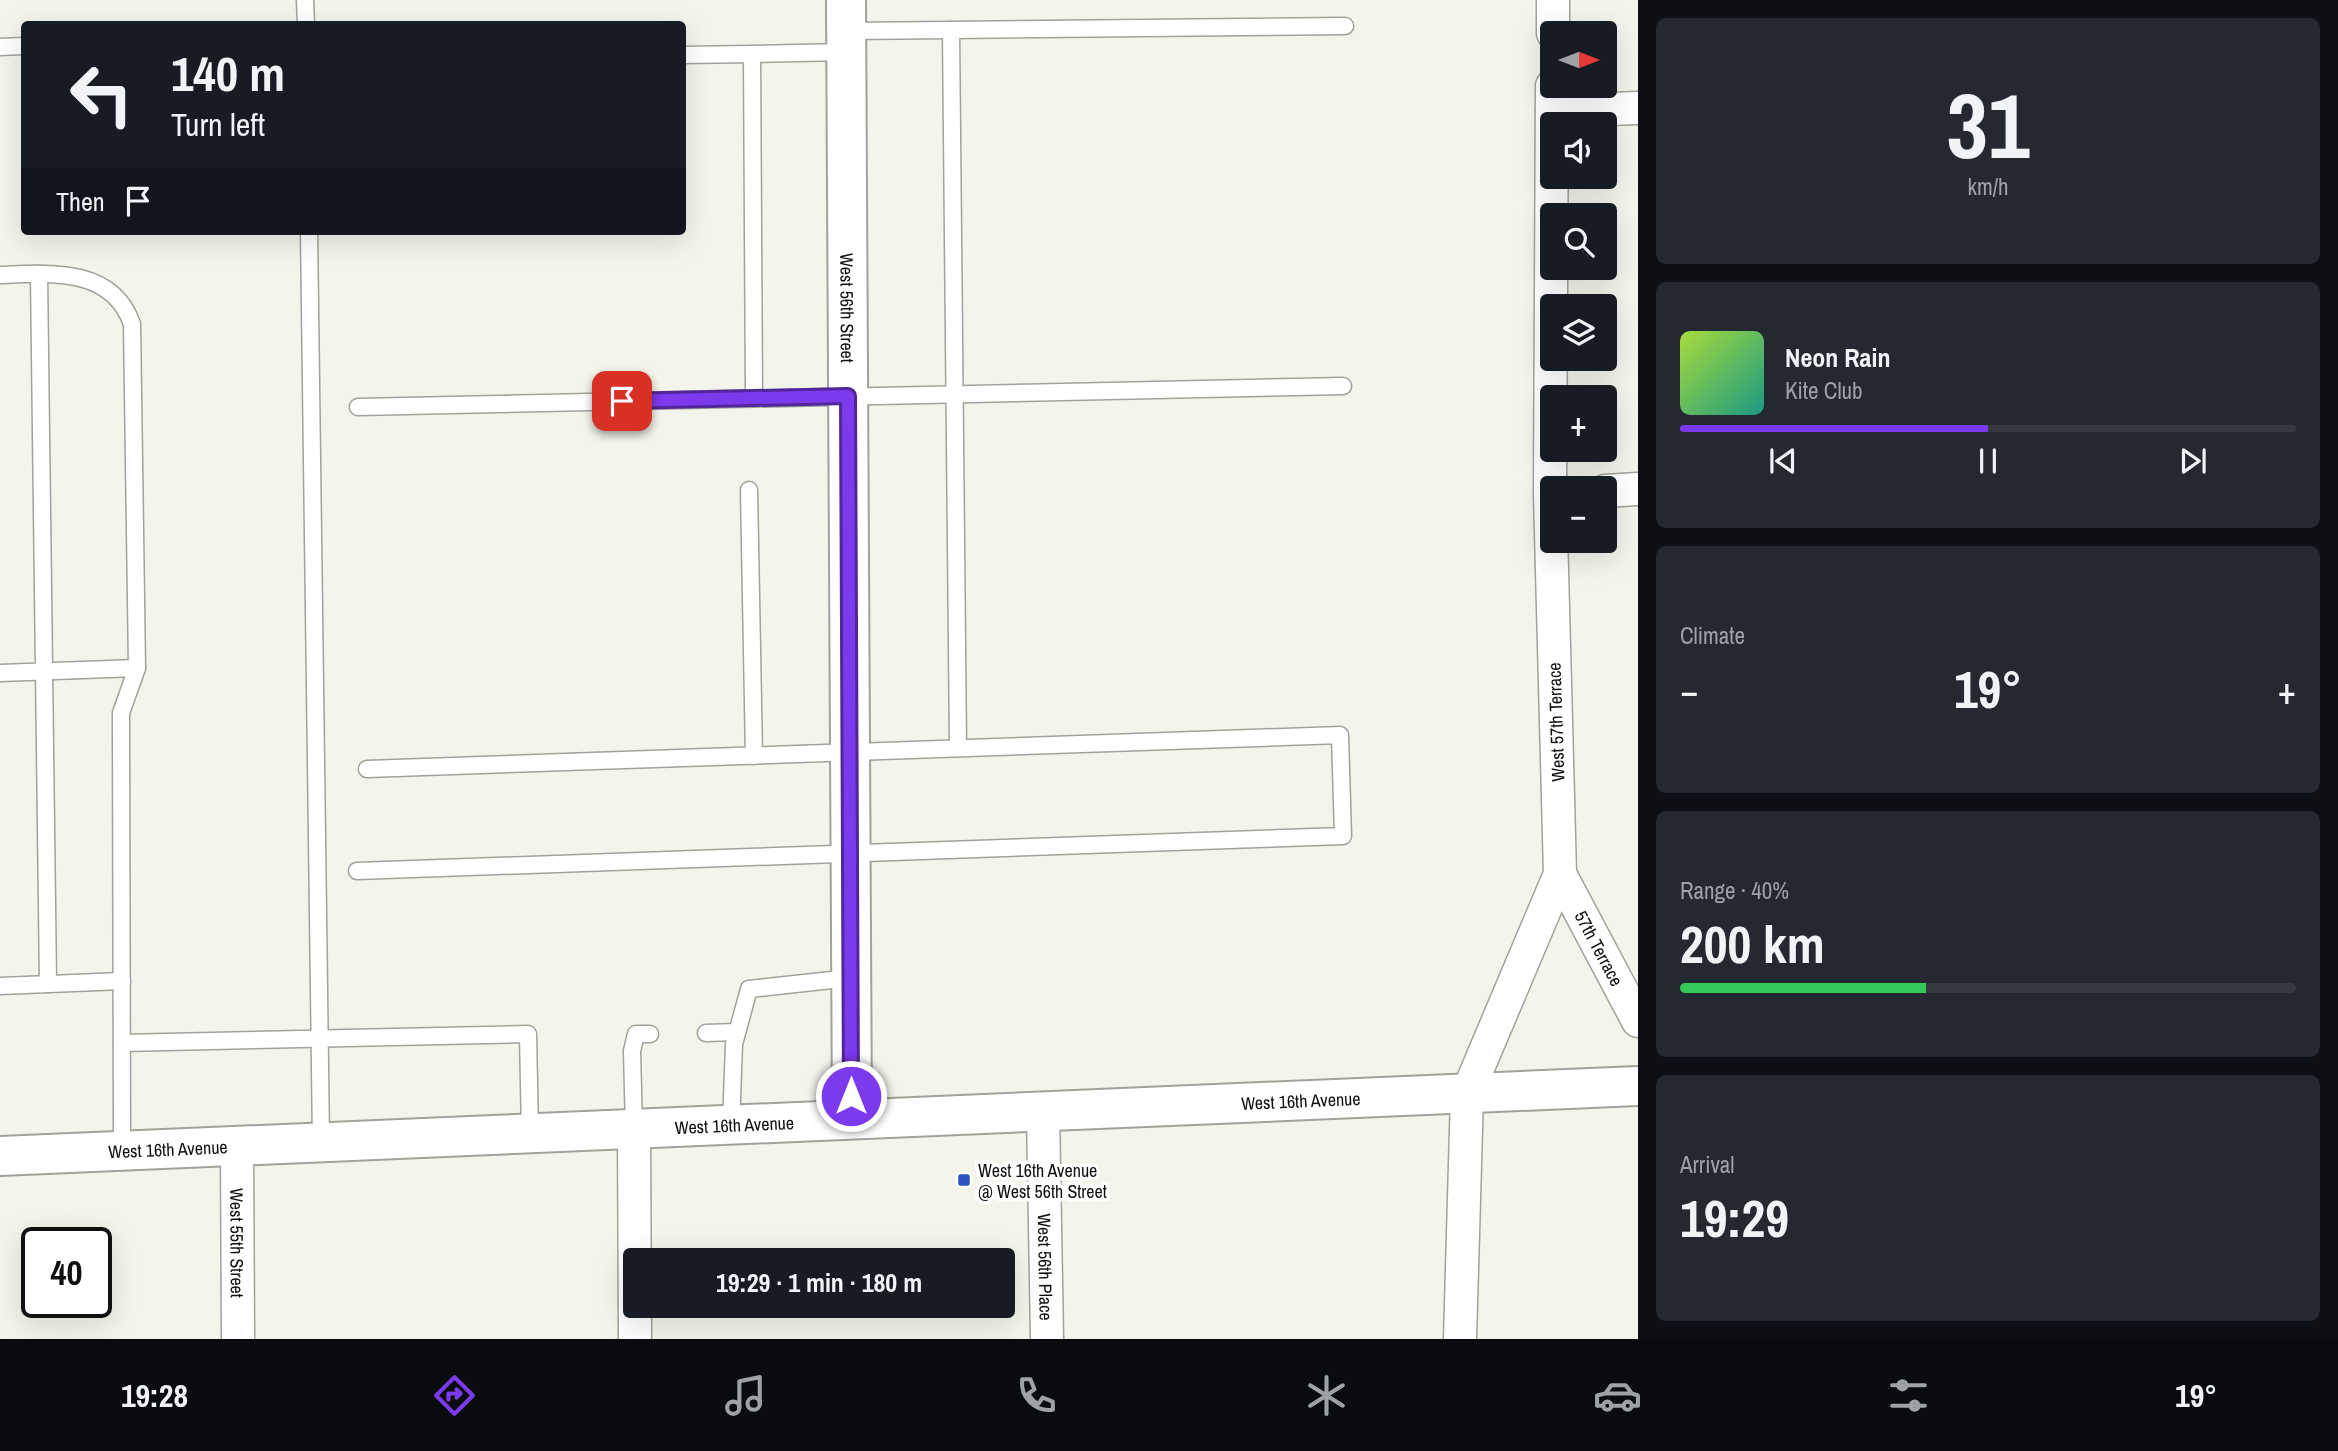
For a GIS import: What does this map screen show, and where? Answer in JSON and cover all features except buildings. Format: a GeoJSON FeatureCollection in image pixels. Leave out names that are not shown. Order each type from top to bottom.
{"type":"FeatureCollection","features":[{"type":"Feature","properties":{"kind":"main road","name":"West 56th Street"},"geometry":{"type":"LineString","coordinates":[[846,28],[852,1119]]}},
{"type":"Feature","properties":{"kind":"main road","name":"West 16th Avenue"},"geometry":{"type":"LineString","coordinates":[[0,1156],[1638,1086]]}},
{"type":"Feature","properties":{"kind":"street"},"geometry":{"type":"LineString","coordinates":[[1552,21],[1553,0]]}},
{"type":"Feature","properties":{"kind":"street"},"geometry":{"type":"LineString","coordinates":[[1552,98],[1638,108]]}},
{"type":"Feature","properties":{"kind":"street","name":"West 57th Terrace"},"geometry":{"type":"LineString","coordinates":[[1551,476],[1552,98]]}},
{"type":"Feature","properties":{"kind":"street"},"geometry":{"type":"LineString","coordinates":[[1617,490],[1638,489]]}},
{"type":"Feature","properties":{"kind":"street","name":"West 57th Terrace"},"geometry":{"type":"LineString","coordinates":[[1460,1339],[1467,1094],[1560,874],[1552,553]]}},
{"type":"Feature","properties":{"kind":"street","name":"57th Terrace"},"geometry":{"type":"LineString","coordinates":[[1560,874],[1638,1021]]}},
{"type":"Feature","properties":{"kind":"street","name":"West 56th Place"},"geometry":{"type":"LineString","coordinates":[[1043,1111],[1047,1339]]}},
{"type":"Feature","properties":{"kind":"street"},"geometry":{"type":"LineString","coordinates":[[634,1129],[635,1339]]}},
{"type":"Feature","properties":{"kind":"street","name":"West 55th Street"},"geometry":{"type":"LineString","coordinates":[[237,1145],[238,1339]]}},
{"type":"Feature","properties":{"kind":"lane"},"geometry":{"type":"LineString","coordinates":[[305,0],[306,21]]}},
{"type":"Feature","properties":{"kind":"lane"},"geometry":{"type":"LineString","coordinates":[[686,55],[751,54],[846,28],[951,30],[1345,26]]}},
{"type":"Feature","properties":{"kind":"lane"},"geometry":{"type":"LineString","coordinates":[[951,30],[958,748]]}},
{"type":"Feature","properties":{"kind":"lane"},"geometry":{"type":"LineString","coordinates":[[0,47],[21,46]]}},
{"type":"Feature","properties":{"kind":"lane"},"geometry":{"type":"LineString","coordinates":[[751,54],[754,398]]}},
{"type":"Feature","properties":{"kind":"lane"},"geometry":{"type":"LineString","coordinates":[[309,235],[321,1142]]}},
{"type":"Feature","properties":{"kind":"lane"},"geometry":{"type":"LineString","coordinates":[[0,275],[59,273],[104,287],[125,305],[132,324],[137,668],[121,713],[122,1150]]}},
{"type":"Feature","properties":{"kind":"lane"},"geometry":{"type":"LineString","coordinates":[[39,274],[48,984]]}},
{"type":"Feature","properties":{"kind":"lane"},"geometry":{"type":"LineString","coordinates":[[358,407],[1343,386]]}},
{"type":"Feature","properties":{"kind":"lane"},"geometry":{"type":"LineString","coordinates":[[749,490],[754,755]]}},
{"type":"Feature","properties":{"kind":"lane"},"geometry":{"type":"LineString","coordinates":[[0,673],[137,668]]}},
{"type":"Feature","properties":{"kind":"lane"},"geometry":{"type":"LineString","coordinates":[[357,871],[1343,836],[1340,735],[367,769]]}},
{"type":"Feature","properties":{"kind":"lane"},"geometry":{"type":"LineString","coordinates":[[731,1125],[737,1032],[749,989],[850,978]]}},
{"type":"Feature","properties":{"kind":"lane"},"geometry":{"type":"LineString","coordinates":[[3,989],[122,981]]}},
{"type":"Feature","properties":{"kind":"lane"},"geometry":{"type":"LineString","coordinates":[[706,1032],[737,1032]]}},
{"type":"Feature","properties":{"kind":"lane"},"geometry":{"type":"LineString","coordinates":[[122,1043],[528,1034],[530,1133]]}},
{"type":"Feature","properties":{"kind":"lane"},"geometry":{"type":"LineString","coordinates":[[634,1129],[632,1051],[636,1034],[650,1034]]}},
{"type":"Feature","properties":{"kind":"place","name":"West 16th Avenue @ West 56th Street"},"geometry":{"type":"Point","coordinates":[964,1180]}},
{"type":"Feature","properties":{"kind":"route"},"geometry":{"type":"LineString","coordinates":[[622,401],[848,396],[851,1096]]}}]}
